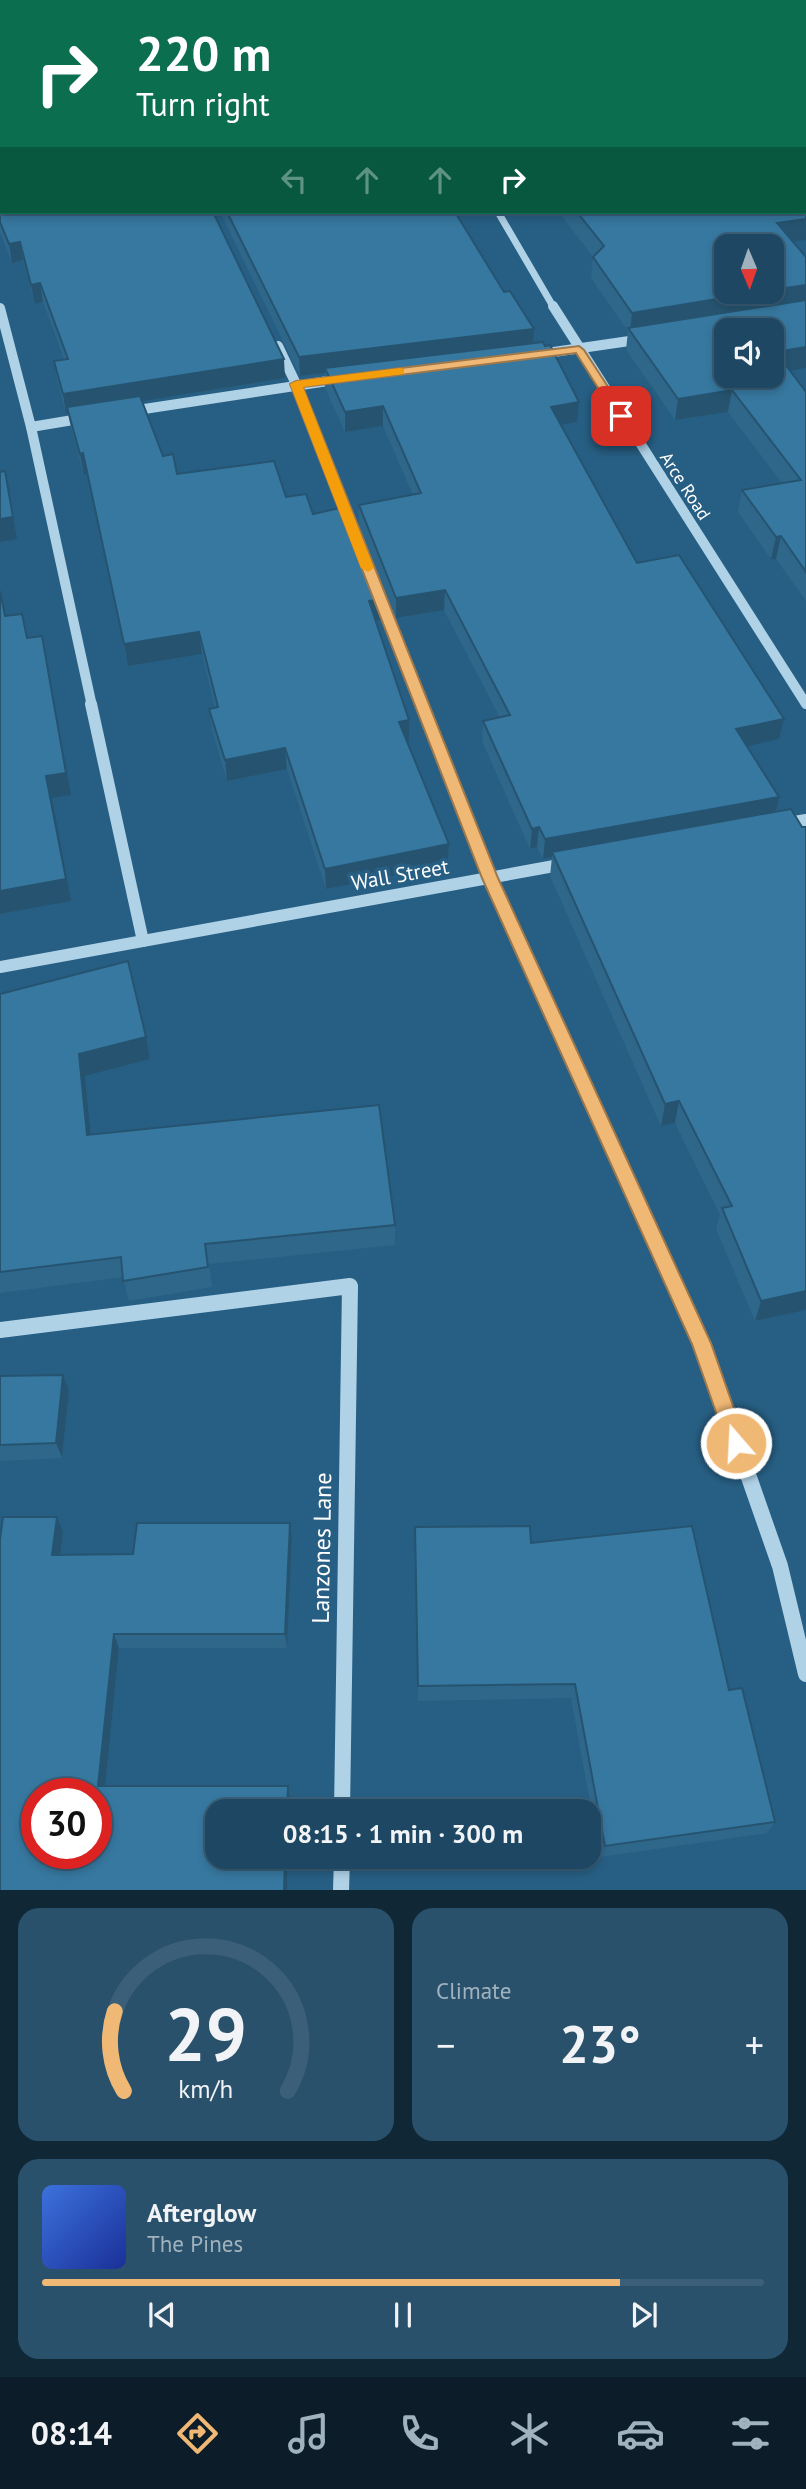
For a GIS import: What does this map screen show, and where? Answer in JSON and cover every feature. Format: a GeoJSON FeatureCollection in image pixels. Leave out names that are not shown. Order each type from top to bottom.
{"type":"FeatureCollection","features":[{"type":"Feature","properties":{"kind":"street","name":"Arce Road"},"geometry":{"type":"LineString","coordinates":[[499,214],[579,350],[806,704]]}},
{"type":"Feature","properties":{"kind":"street"},"geometry":{"type":"LineString","coordinates":[[0,308],[31,427],[143,941]]}},
{"type":"Feature","properties":{"kind":"street"},"geometry":{"type":"LineString","coordinates":[[272,335],[296,384],[490,878],[702,1343],[780,1566],[806,1674]]}},
{"type":"Feature","properties":{"kind":"street"},"geometry":{"type":"LineString","coordinates":[[525,356],[659,337]]}},
{"type":"Feature","properties":{"kind":"street"},"geometry":{"type":"LineString","coordinates":[[124,412],[296,384],[350,378]]}},
{"type":"Feature","properties":{"kind":"street"},"geometry":{"type":"LineString","coordinates":[[31,427],[97,416]]}},
{"type":"Feature","properties":{"kind":"street"},"geometry":{"type":"LineString","coordinates":[[765,828],[806,820]]}},
{"type":"Feature","properties":{"kind":"street","name":"Wall Street"},"geometry":{"type":"LineString","coordinates":[[0,967],[572,863]]}},
{"type":"Feature","properties":{"kind":"street","name":"Lanzones Lane"},"geometry":{"type":"LineString","coordinates":[[0,1330],[350,1286],[342,1799]]}},
{"type":"Feature","properties":{"kind":"street"},"geometry":{"type":"LineString","coordinates":[[341,1890],[342,1869]]}},
{"type":"Feature","properties":{"kind":"building"},"geometry":{"type":"Polygon","coordinates":[[[0,214],[214,214],[284,359],[63,394],[54,361],[68,359],[40,283],[31,285],[20,242],[9,244],[0,222],[0,214]]]}},
{"type":"Feature","properties":{"kind":"building"},"geometry":{"type":"Polygon","coordinates":[[[228,214],[456,214],[504,292],[510,291],[534,329],[299,357],[228,214]]]}},
{"type":"Feature","properties":{"kind":"building"},"geometry":{"type":"Polygon","coordinates":[[[579,214],[806,214],[806,219],[777,223],[806,257],[806,285],[784,288],[784,234],[714,234],[714,299],[632,313],[593,257],[604,246],[579,214]]]}},
{"type":"Feature","properties":{"kind":"building"},"geometry":{"type":"Polygon","coordinates":[[[806,300],[806,347],[784,351],[784,318],[714,318],[714,388],[784,388],[784,363],[806,392],[806,572],[781,536],[776,537],[742,490],[801,480],[732,390],[678,399],[628,328],[806,300]]]}},
{"type":"Feature","properties":{"kind":"building"},"geometry":{"type":"Polygon","coordinates":[[[543,342],[545,346],[550,345],[579,402],[551,407],[637,563],[679,555],[784,719],[736,729],[779,797],[545,839],[539,827],[532,829],[483,721],[510,715],[445,590],[396,598],[359,505],[421,493],[383,406],[345,412],[325,368],[543,342]]]}},
{"type":"Feature","properties":{"kind":"building"},"geometry":{"type":"Polygon","coordinates":[[[140,396],[163,456],[173,454],[177,474],[274,461],[286,497],[306,494],[313,514],[344,507],[380,599],[369,601],[409,720],[399,722],[449,844],[325,869],[285,748],[225,760],[209,709],[218,707],[199,632],[124,644],[83,453],[80,454],[67,407],[140,396]]]}},
{"type":"Feature","properties":{"kind":"building"},"geometry":{"type":"Polygon","coordinates":[[[5,471],[13,517],[0,519],[0,472],[5,471]]]}},
{"type":"Feature","properties":{"kind":"building"},"geometry":{"type":"Polygon","coordinates":[[[0,591],[5,616],[22,614],[27,638],[42,636],[66,773],[46,776],[66,879],[0,891],[0,591]]]}},
{"type":"Feature","properties":{"kind":"building"},"geometry":{"type":"Polygon","coordinates":[[[791,809],[802,827],[806,827],[806,1291],[761,1301],[722,1208],[732,1206],[679,1101],[665,1104],[552,852],[791,809]]]}},
{"type":"Feature","properties":{"kind":"building"},"geometry":{"type":"Polygon","coordinates":[[[128,961],[146,1037],[79,1054],[87,1135],[379,1105],[395,1225],[205,1244],[208,1267],[123,1281],[121,1257],[0,1272],[0,994],[128,961]]]}},
{"type":"Feature","properties":{"kind":"building"},"geometry":{"type":"Polygon","coordinates":[[[63,1375],[56,1443],[0,1445],[0,1376],[63,1375]]]}},
{"type":"Feature","properties":{"kind":"building"},"geometry":{"type":"Polygon","coordinates":[[[3,1517],[57,1517],[52,1555],[133,1554],[137,1523],[290,1523],[285,1634],[114,1634],[99,1778],[21,1778],[21,1869],[112,1869],[112,1786],[288,1786],[287,1799],[205,1799],[205,1869],[285,1869],[284,1890],[0,1890],[0,1539],[3,1517]]]}},
{"type":"Feature","properties":{"kind":"building"},"geometry":{"type":"Polygon","coordinates":[[[530,1526],[531,1543],[692,1526],[729,1690],[742,1688],[775,1822],[605,1846],[601,1824],[601,1799],[596,1799],[575,1684],[418,1686],[415,1527],[530,1526]]]}},
{"type":"Feature","properties":{"kind":"slow traffic"},"geometry":{"type":"LineString","coordinates":[[368,568],[296,384],[400,372]]}},
{"type":"Feature","properties":{"kind":"route"},"geometry":{"type":"LineString","coordinates":[[621,416],[579,350],[296,384],[490,878],[702,1343],[736,1443]]}}]}
